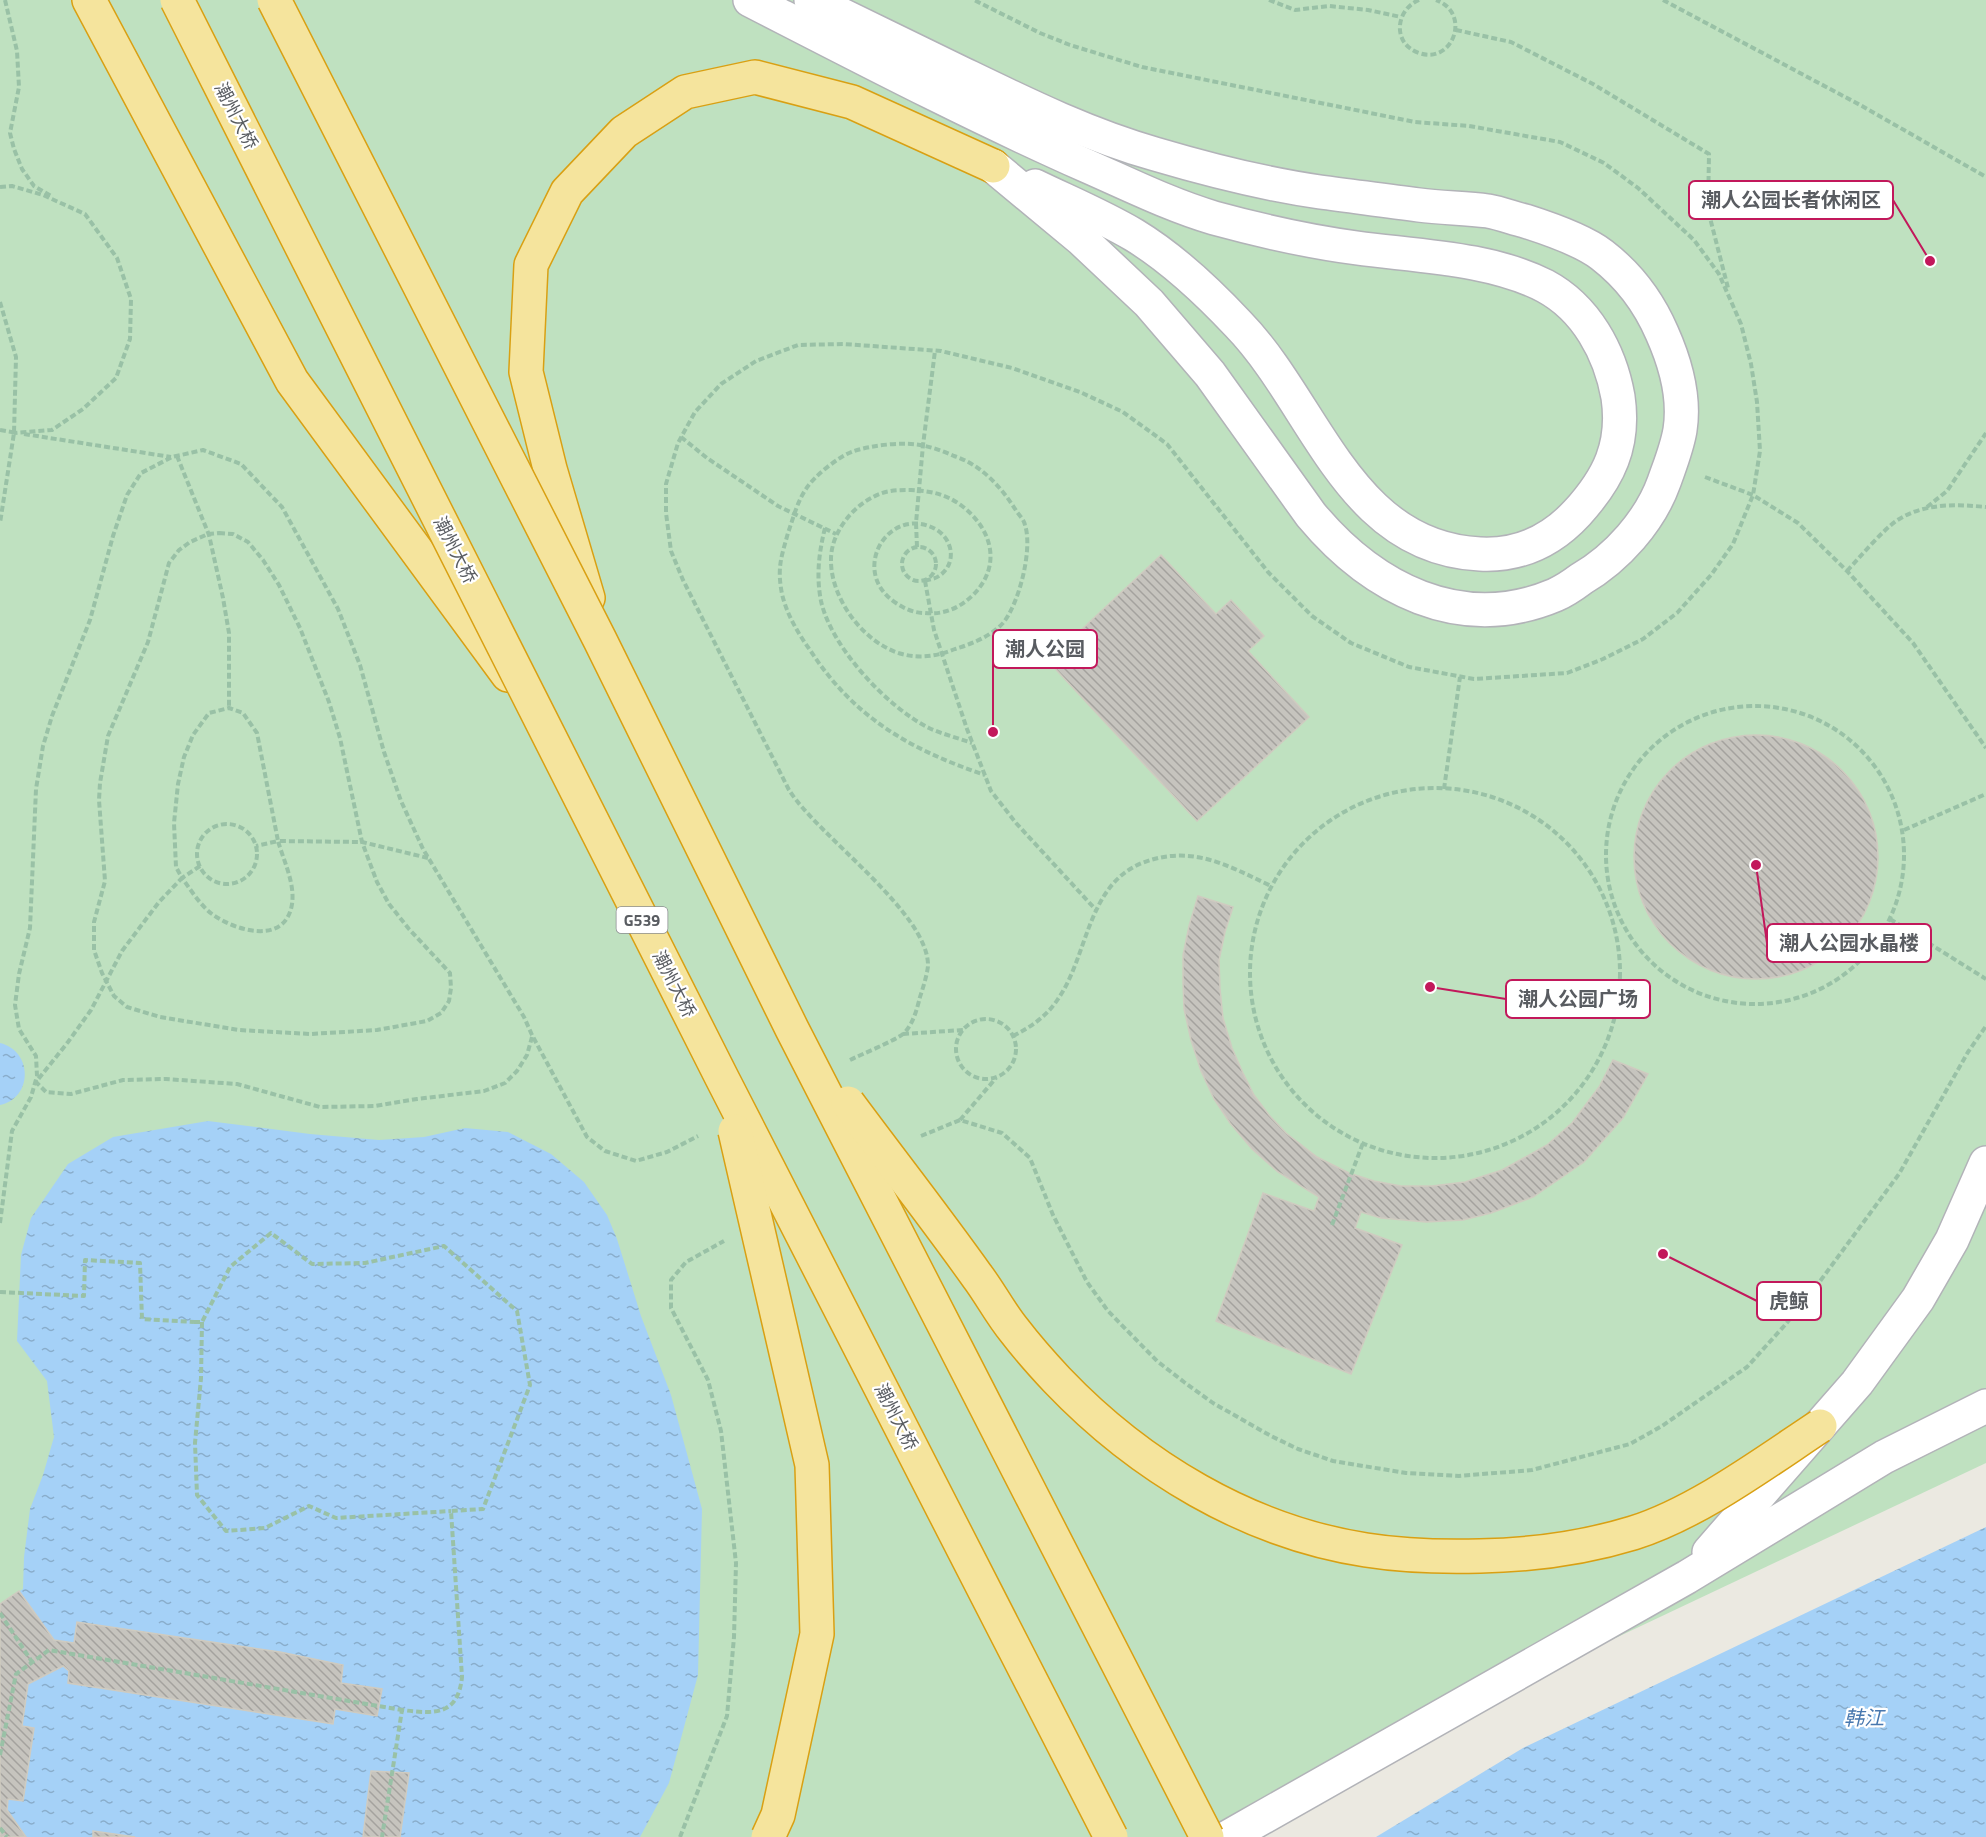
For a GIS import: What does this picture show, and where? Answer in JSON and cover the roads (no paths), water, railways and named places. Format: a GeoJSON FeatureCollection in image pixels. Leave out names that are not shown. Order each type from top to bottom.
{"type":"FeatureCollection","features":[{"type":"Feature","properties":{"kind":"highway"},"geometry":{"type":"LineString","coordinates":[[89,0],[292,381],[538,717]]}},
{"type":"Feature","properties":{"kind":"highway","name":"潮州大桥"},"geometry":{"type":"LineString","coordinates":[[177,0],[538,717],[1111,1837]]}},
{"type":"Feature","properties":{"kind":"highway"},"geometry":{"type":"LineString","coordinates":[[274,0],[600,640],[792,1029],[1207,1837]]}},
{"type":"Feature","properties":{"kind":"highway"},"geometry":{"type":"LineString","coordinates":[[600,640],[550,469],[526,372],[531,265],[567,192],[624,132],[685,92],[755,77],[852,102],[993,166]]}},
{"type":"Feature","properties":{"kind":"highway"},"geometry":{"type":"LineString","coordinates":[[792,1029],[978,1276],[1013,1330],[1057,1380],[1109,1430],[1168,1474],[1229,1508],[1296,1534],[1365,1550],[1438,1557],[1510,1555],[1588,1545],[1635,1532],[1684,1512],[1820,1426]]}},
{"type":"Feature","properties":{"kind":"highway"},"geometry":{"type":"LineString","coordinates":[[723,1080],[812,1465],[817,1634],[778,1815],[768,1837]]}},
{"type":"Feature","properties":{"kind":"street"},"geometry":{"type":"LineString","coordinates":[[750,0],[1018,136],[1151,194],[1212,217],[1325,243],[1497,269],[1538,283],[1558,294],[1574,308],[1595,333],[1606,353],[1619,404],[1617,449],[1611,466],[1601,484],[1565,526],[1543,541],[1521,550],[1499,554],[1457,552],[1434,546],[1407,534],[1388,521],[1356,491],[1266,355],[1243,329],[1192,280],[1139,238],[1110,221],[993,166]]}},
{"type":"Feature","properties":{"kind":"street"},"geometry":{"type":"LineString","coordinates":[[811,0],[1012,98],[1074,125],[1149,152],[1225,173],[1319,192],[1491,212],[1550,229],[1600,253],[1631,282],[1653,313],[1672,357],[1680,396],[1681,428],[1659,497],[1624,545],[1598,570],[1556,594],[1520,607],[1460,609],[1397,589],[1342,549],[1326,534],[1210,374],[1149,303],[1081,239],[993,166]]}},
{"type":"Feature","properties":{"kind":"street"},"geometry":{"type":"LineString","coordinates":[[1687,1577],[1857,1383],[1918,1299],[1952,1240],[1986,1163]]}},
{"type":"Feature","properties":{"kind":"street"},"geometry":{"type":"LineString","coordinates":[[1228,1837],[1687,1577],[1884,1457],[1986,1406]]}},
{"type":"Feature","properties":{"kind":"water"},"geometry":{"type":"Polygon","coordinates":[[[0,1043],[19,1055],[25,1074],[19,1093],[11,1101],[0,1105],[0,1043]]]}},
{"type":"Feature","properties":{"kind":"water"},"geometry":{"type":"Polygon","coordinates":[[[208,1121],[379,1140],[424,1137],[465,1128],[508,1132],[551,1154],[584,1182],[607,1215],[617,1239],[641,1316],[671,1395],[702,1509],[698,1675],[669,1783],[640,1837],[0,1837],[0,1604],[23,1589],[30,1509],[54,1437],[47,1381],[17,1341],[21,1255],[31,1218],[68,1164],[113,1137],[208,1121]]]}},
{"type":"Feature","properties":{"kind":"water","name":"韩江"},"geometry":{"type":"Polygon","coordinates":[[[1986,1527],[1986,1837],[1376,1837],[1523,1748],[1986,1527]]]}},
{"type":"Feature","properties":{"kind":"place","name":"潮人公园长者休闲区"},"geometry":{"type":"Point","coordinates":[1930,261]}},
{"type":"Feature","properties":{"kind":"place","name":"潮人公园"},"geometry":{"type":"Point","coordinates":[993,732]}},
{"type":"Feature","properties":{"kind":"place","name":"潮人公园水晶楼"},"geometry":{"type":"Point","coordinates":[1756,865]}},
{"type":"Feature","properties":{"kind":"place","name":"潮人公园广场"},"geometry":{"type":"Point","coordinates":[1430,987]}},
{"type":"Feature","properties":{"kind":"place","name":"虎鲸"},"geometry":{"type":"Point","coordinates":[1663,1254]}}]}
